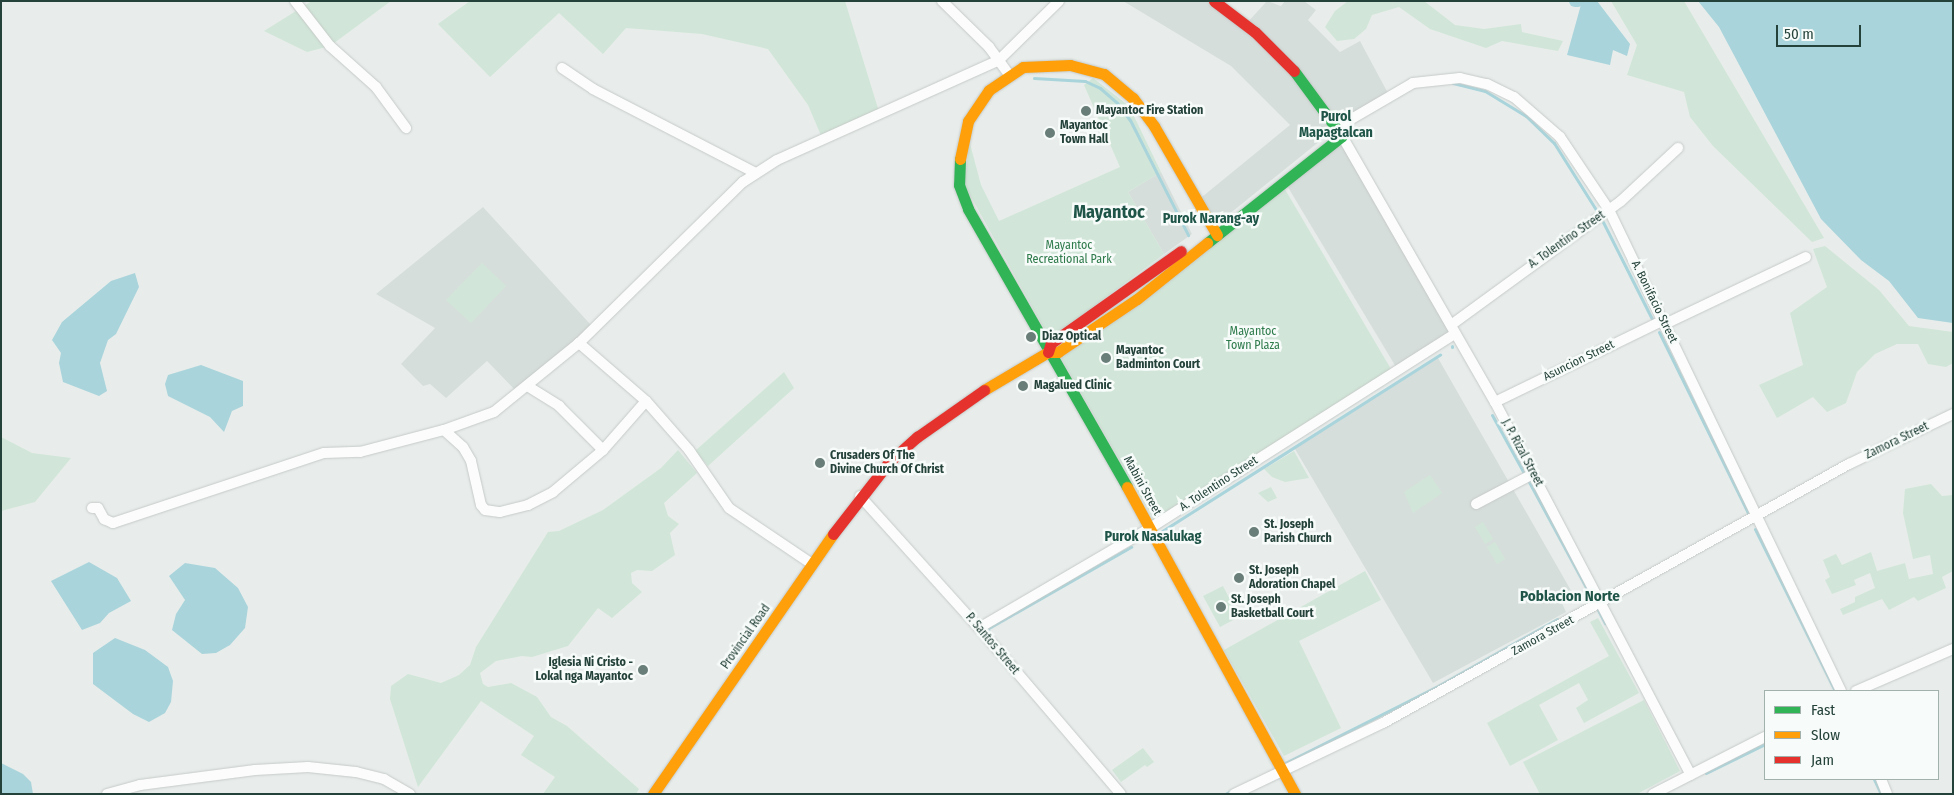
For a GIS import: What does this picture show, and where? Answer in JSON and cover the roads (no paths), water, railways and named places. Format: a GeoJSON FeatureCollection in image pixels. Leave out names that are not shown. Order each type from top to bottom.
{"type":"FeatureCollection","features":[{"type":"Feature","properties":{"kind":"main road"},"geometry":{"type":"LineString","coordinates":[[1214,1],[1256,32],[1286,60],[1339,132]]}},
{"type":"Feature","properties":{"kind":"main road","name":"Mabini Street"},"geometry":{"type":"LineString","coordinates":[[1215,232],[1154,126],[1114,80],[1091,69],[1053,64],[1023,67],[989,90],[968,120],[959,158],[959,185],[968,209],[1150,528],[1295,794]]}},
{"type":"Feature","properties":{"kind":"main road","name":"Provincial Road"},"geometry":{"type":"LineString","coordinates":[[653,794],[860,496],[889,462],[917,437],[984,390],[1048,352],[1051,343],[1129,297],[1215,232],[1339,132]]}},
{"type":"Feature","properties":{"kind":"street"},"geometry":{"type":"LineString","coordinates":[[295,1],[330,46],[376,87],[406,128]]}},
{"type":"Feature","properties":{"kind":"street"},"geometry":{"type":"LineString","coordinates":[[942,1],[999,60],[1009,75]]}},
{"type":"Feature","properties":{"kind":"street"},"geometry":{"type":"LineString","coordinates":[[92,508],[98,508],[104,519],[113,523],[324,453],[360,452],[444,430],[494,412],[529,387],[579,343],[728,195],[756,173],[999,60],[1059,1]]}},
{"type":"Feature","properties":{"kind":"street"},"geometry":{"type":"LineString","coordinates":[[562,68],[593,89],[756,173]]}},
{"type":"Feature","properties":{"kind":"street","name":"A. Bonifacio Street"},"geometry":{"type":"LineString","coordinates":[[1339,132],[1346,119],[1424,80],[1460,78],[1487,84],[1528,107],[1560,137],[1609,210],[1841,690]]}},
{"type":"Feature","properties":{"kind":"street","name":"J. P. Rizal Street"},"geometry":{"type":"LineString","coordinates":[[1339,132],[1495,402],[1691,775]]}},
{"type":"Feature","properties":{"kind":"street","name":"A. Tolentino Street"},"geometry":{"type":"LineString","coordinates":[[979,628],[1150,528],[1453,329],[1649,178],[1678,148]]}},
{"type":"Feature","properties":{"kind":"street","name":"Asuncion Street"},"geometry":{"type":"LineString","coordinates":[[1495,402],[1663,322],[1806,257]]}},
{"type":"Feature","properties":{"kind":"street"},"geometry":{"type":"LineString","coordinates":[[579,343],[646,401],[689,450],[729,508],[812,564]]}},
{"type":"Feature","properties":{"kind":"street"},"geometry":{"type":"LineString","coordinates":[[529,387],[559,406],[603,450]]}},
{"type":"Feature","properties":{"kind":"street"},"geometry":{"type":"LineString","coordinates":[[444,430],[463,447],[471,461],[481,505],[485,510],[500,512],[528,504],[553,492],[603,450],[646,401]]}},
{"type":"Feature","properties":{"kind":"street","name":"Zamora Street"},"geometry":{"type":"LineString","coordinates":[[1234,794],[1383,723],[1756,516],[1953,414]]}},
{"type":"Feature","properties":{"kind":"street"},"geometry":{"type":"LineString","coordinates":[[1476,504],[1533,474]]}},
{"type":"Feature","properties":{"kind":"street","name":"P. Santos Street"},"geometry":{"type":"LineString","coordinates":[[860,496],[979,628],[1121,794]]}},
{"type":"Feature","properties":{"kind":"street"},"geometry":{"type":"LineString","coordinates":[[1858,690],[1953,649]]}},
{"type":"Feature","properties":{"kind":"street"},"geometry":{"type":"LineString","coordinates":[[1653,794],[1764,738]]}},
{"type":"Feature","properties":{"kind":"street"},"geometry":{"type":"LineString","coordinates":[[107,794],[140,785],[256,770],[308,767],[356,772],[384,779],[410,794]]}},
{"type":"Feature","properties":{"kind":"street"},"geometry":{"type":"LineString","coordinates":[[1881,780],[1888,794]]}},
{"type":"Feature","properties":{"kind":"water"},"geometry":{"type":"Polygon","coordinates":[[[1582,1],[1597,1],[1630,44],[1627,56],[1613,50],[1610,65],[1567,55],[1582,1]]]}},
{"type":"Feature","properties":{"kind":"water"},"geometry":{"type":"Polygon","coordinates":[[[1698,1],[1953,1],[1953,323],[1918,318],[1889,281],[1861,260],[1821,219],[1719,27],[1698,1]]]}},
{"type":"Feature","properties":{"kind":"water"},"geometry":{"type":"Polygon","coordinates":[[[135,273],[139,287],[116,334],[108,340],[100,363],[107,391],[99,396],[63,382],[59,363],[61,353],[52,340],[62,322],[111,281],[135,273]]]}},
{"type":"Feature","properties":{"kind":"water"},"geometry":{"type":"Polygon","coordinates":[[[201,365],[243,381],[243,406],[232,411],[224,432],[210,417],[168,396],[165,384],[168,375],[201,365]]]}},
{"type":"Feature","properties":{"kind":"water"},"geometry":{"type":"Polygon","coordinates":[[[89,562],[117,578],[131,601],[109,613],[100,623],[82,630],[51,581],[89,562]]]}},
{"type":"Feature","properties":{"kind":"water"},"geometry":{"type":"Polygon","coordinates":[[[185,563],[215,568],[238,588],[248,607],[245,628],[230,645],[216,653],[202,654],[172,630],[176,614],[185,600],[169,576],[185,563]]]}},
{"type":"Feature","properties":{"kind":"water"},"geometry":{"type":"Polygon","coordinates":[[[115,638],[145,650],[168,667],[173,681],[171,702],[165,713],[149,722],[133,714],[93,684],[93,653],[115,638]]]}},
{"type":"Feature","properties":{"kind":"water"},"geometry":{"type":"Polygon","coordinates":[[[1,763],[23,774],[31,782],[33,794],[1,794],[1,763]]]}},
{"type":"Feature","properties":{"kind":"waterway"},"geometry":{"type":"LineString","coordinates":[[1034,78],[1085,81],[1100,88],[1117,103],[1130,120],[1188,235]]}},
{"type":"Feature","properties":{"kind":"waterway"},"geometry":{"type":"LineString","coordinates":[[1453,83],[1485,91],[1526,116],[1554,143],[1598,213]]}},
{"type":"Feature","properties":{"kind":"waterway"},"geometry":{"type":"LineString","coordinates":[[1603,222],[1652,319]]}},
{"type":"Feature","properties":{"kind":"waterway"},"geometry":{"type":"LineString","coordinates":[[1659,332],[1748,513]]}},
{"type":"Feature","properties":{"kind":"waterway"},"geometry":{"type":"LineString","coordinates":[[1159,533],[1440,355]]}},
{"type":"Feature","properties":{"kind":"waterway"},"geometry":{"type":"LineString","coordinates":[[1492,415],[1525,475]]}},
{"type":"Feature","properties":{"kind":"waterway"},"geometry":{"type":"LineString","coordinates":[[1528,480],[1594,602]]}},
{"type":"Feature","properties":{"kind":"waterway"},"geometry":{"type":"LineString","coordinates":[[1755,529],[1835,690]]}},
{"type":"Feature","properties":{"kind":"waterway"},"geometry":{"type":"LineString","coordinates":[[992,635],[987,629],[1131,547]]}},
{"type":"Feature","properties":{"kind":"waterway"},"geometry":{"type":"LineString","coordinates":[[1598,610],[1605,623]]}},
{"type":"Feature","properties":{"kind":"waterway"},"geometry":{"type":"LineString","coordinates":[[1283,764],[1436,687],[1557,619]]}},
{"type":"Feature","properties":{"kind":"waterway"},"geometry":{"type":"LineString","coordinates":[[1706,773],[1764,744]]}},
{"type":"Feature","properties":{"kind":"waterway"},"geometry":{"type":"LineString","coordinates":[[1874,780],[1881,794]]}},
{"type":"Feature","properties":{"kind":"waterway"},"geometry":{"type":"LineString","coordinates":[[1225,794],[1233,790]]}},
{"type":"Feature","properties":{"kind":"place","name":"Mayantoc Fire Station"},"geometry":{"type":"Point","coordinates":[1086,111]}},
{"type":"Feature","properties":{"kind":"place","name":"Mayantoc Town Hall"},"geometry":{"type":"Point","coordinates":[1050,133]}},
{"type":"Feature","properties":{"kind":"place","name":"Diaz Optical"},"geometry":{"type":"Point","coordinates":[1031,337]}},
{"type":"Feature","properties":{"kind":"place","name":"Mayantoc Badminton Court"},"geometry":{"type":"Point","coordinates":[1106,358]}},
{"type":"Feature","properties":{"kind":"place","name":"Magalued Clinic"},"geometry":{"type":"Point","coordinates":[1023,386]}},
{"type":"Feature","properties":{"kind":"place","name":"Crusaders Of The Divine Church Of Christ"},"geometry":{"type":"Point","coordinates":[820,463]}},
{"type":"Feature","properties":{"kind":"place","name":"St. Joseph Parish Church"},"geometry":{"type":"Point","coordinates":[1254,532]}},
{"type":"Feature","properties":{"kind":"place","name":"St. Joseph Adoration Chapel"},"geometry":{"type":"Point","coordinates":[1239,578]}},
{"type":"Feature","properties":{"kind":"place","name":"St. Joseph Basketball Court"},"geometry":{"type":"Point","coordinates":[1221,607]}},
{"type":"Feature","properties":{"kind":"place","name":"Iglesia Ni Cristo - Lokal nga Mayantoc"},"geometry":{"type":"Point","coordinates":[643,670]}},
{"type":"Feature","properties":{"kind":"district","name":"Purol Mapagtalcan"},"geometry":{"type":"Point","coordinates":[1336,126]}},
{"type":"Feature","properties":{"kind":"district","name":"Mayantoc"},"geometry":{"type":"Point","coordinates":[1109,212]}},
{"type":"Feature","properties":{"kind":"district","name":"Purok Narang-ay"},"geometry":{"type":"Point","coordinates":[1211,219]}},
{"type":"Feature","properties":{"kind":"district","name":"Purok Nasalukag"},"geometry":{"type":"Point","coordinates":[1153,537]}},
{"type":"Feature","properties":{"kind":"district","name":"Poblacion Norte"},"geometry":{"type":"Point","coordinates":[1570,597]}},
{"type":"Feature","properties":{"kind":"park label","name":"Mayantoc Recreational Park"},"geometry":{"type":"Point","coordinates":[1069,253]}},
{"type":"Feature","properties":{"kind":"park label","name":"Mayantoc Town Plaza"},"geometry":{"type":"Point","coordinates":[1253,339]}}]}
